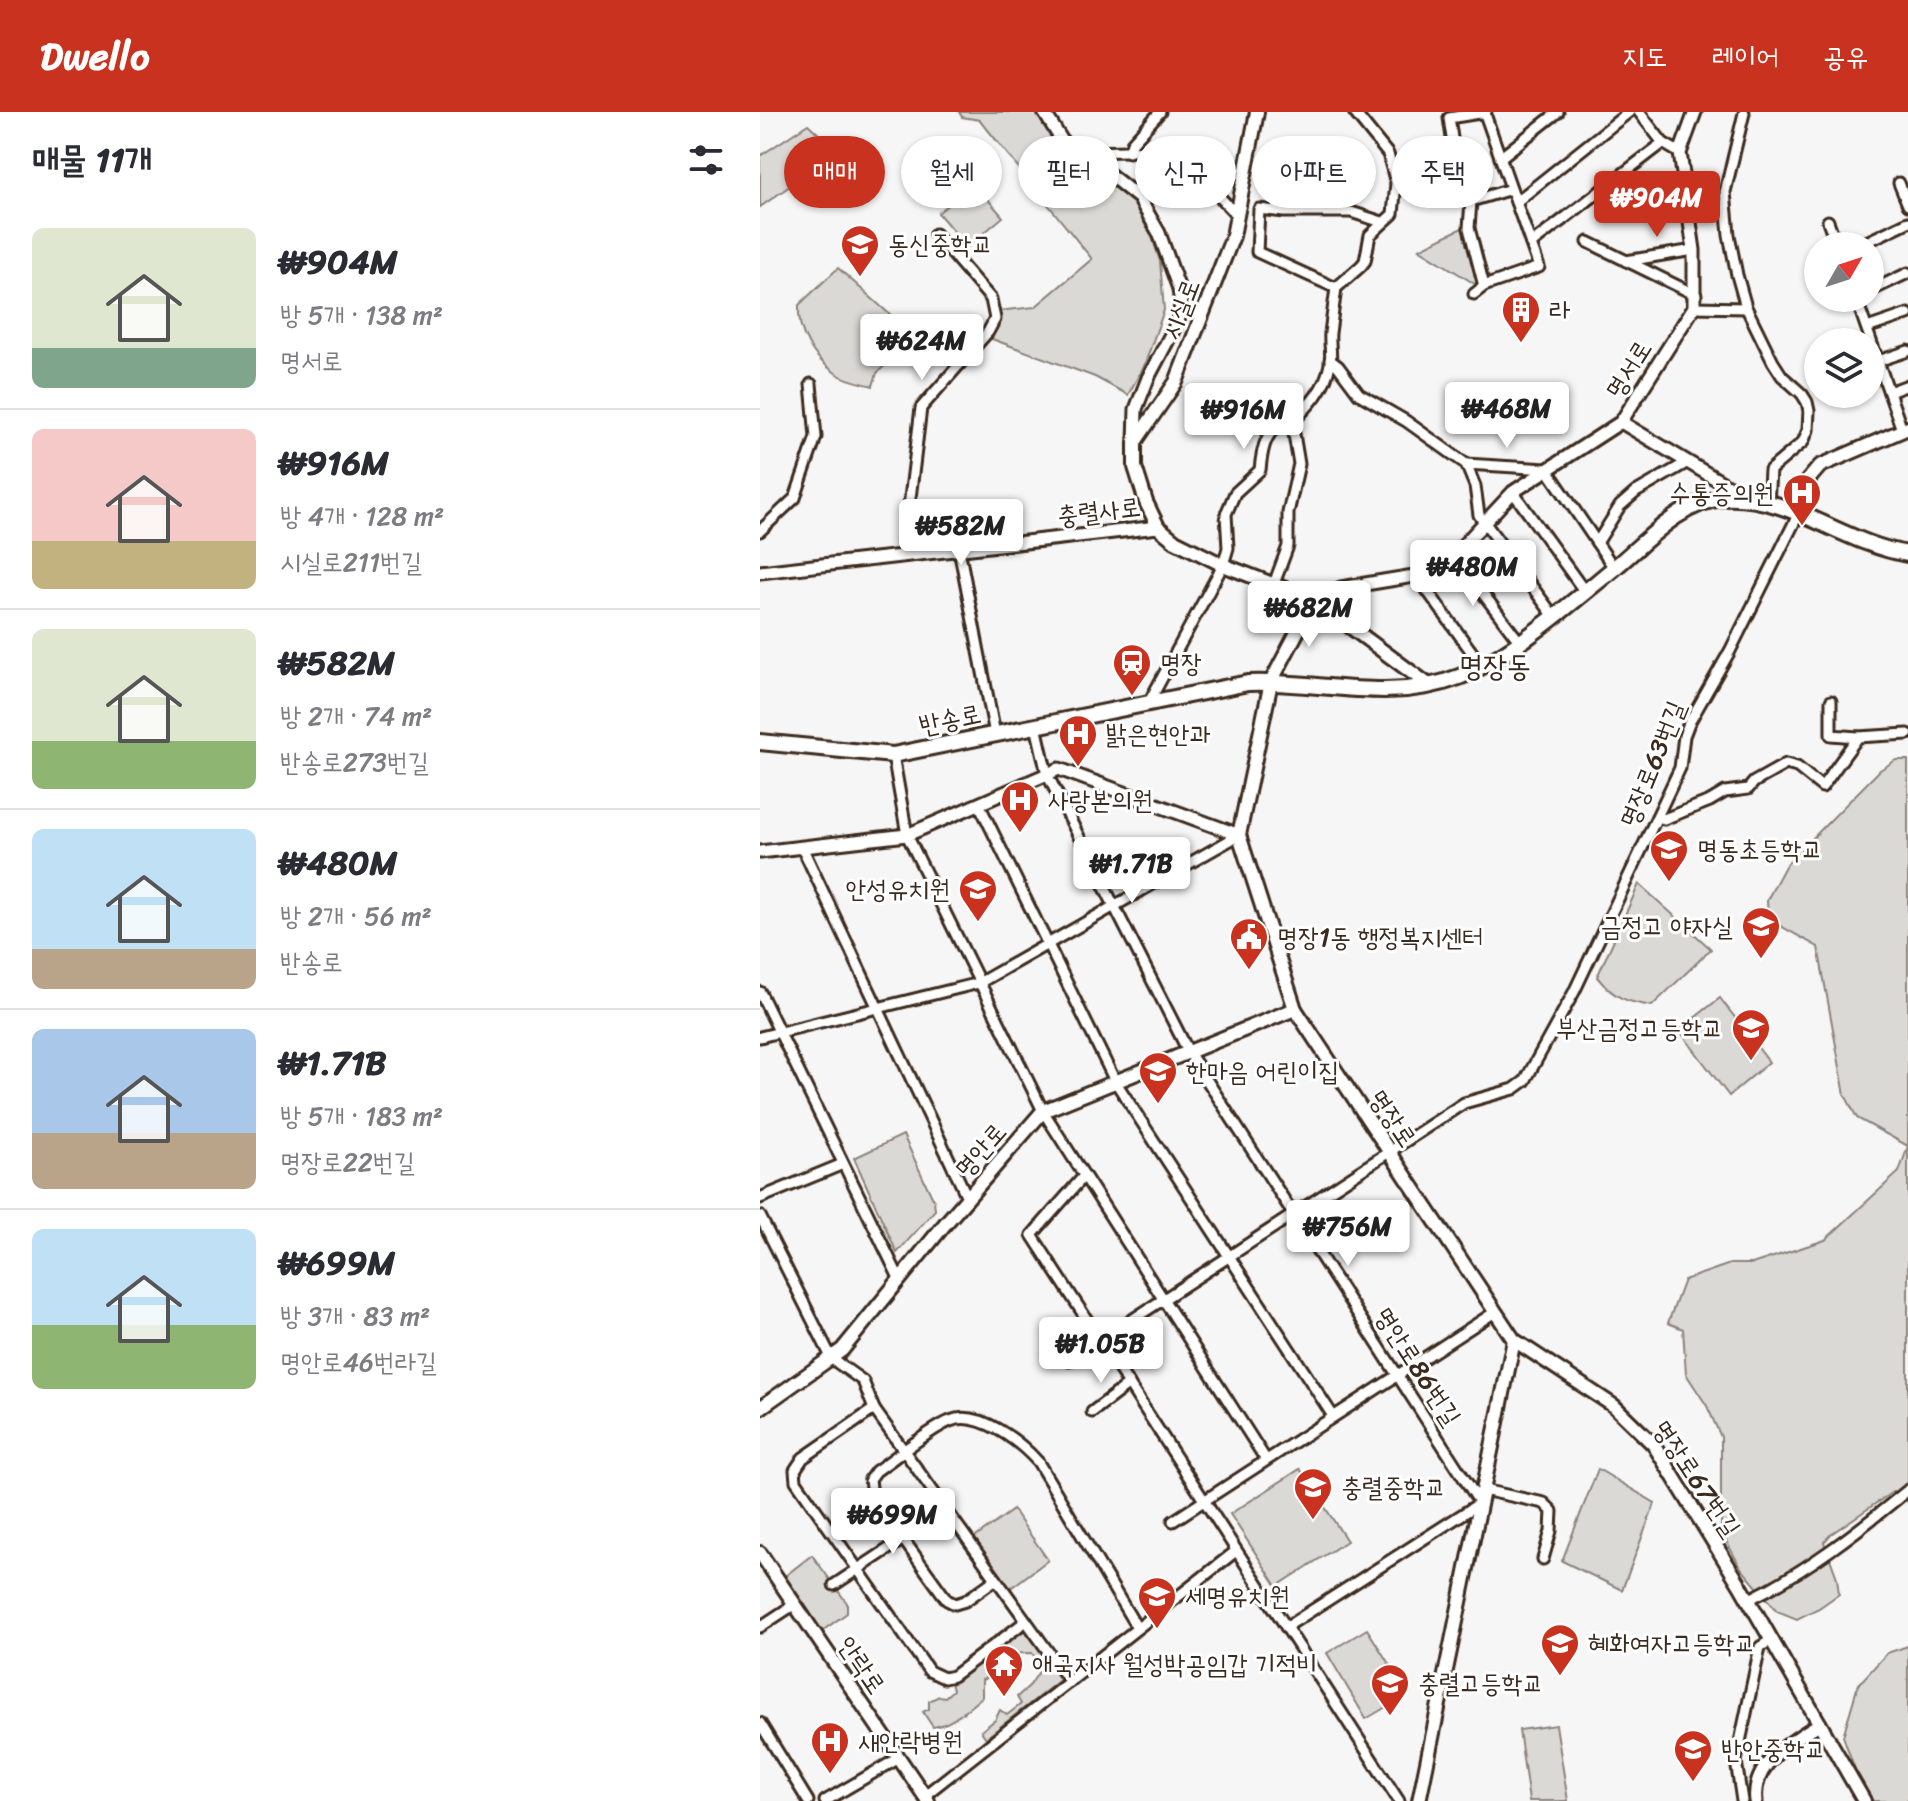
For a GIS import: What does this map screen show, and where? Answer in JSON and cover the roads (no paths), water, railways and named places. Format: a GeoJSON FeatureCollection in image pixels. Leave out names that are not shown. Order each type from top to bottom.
{"type":"FeatureCollection","features":[{"type":"Feature","properties":{"kind":"main road","name":"시실로"},"geometry":{"type":"LineString","coordinates":[[1135,442],[1176,382],[1233,236],[1257,112]]}},
{"type":"Feature","properties":{"kind":"main road"},"geometry":{"type":"LineString","coordinates":[[1796,512],[1803,487],[1820,466],[1905,429]]}},
{"type":"Feature","properties":{"kind":"main road"},"geometry":{"type":"LineString","coordinates":[[1135,442],[1135,467],[1158,527],[1175,541],[1223,565],[1314,600],[1430,686]]}},
{"type":"Feature","properties":{"kind":"main road","name":"반송로"},"geometry":{"type":"LineString","coordinates":[[760,742],[893,755],[1248,683],[1271,682],[1375,692],[1430,686],[1482,666],[1585,592],[1662,527],[1696,505],[1719,498],[1746,497],[1796,512],[1867,543],[1908,554]]}},
{"type":"Feature","properties":{"kind":"main road","name":"명장로"},"geometry":{"type":"LineString","coordinates":[[1314,600],[1271,682],[1239,835],[1295,1009],[1514,1340]]}},
{"type":"Feature","properties":{"kind":"main road","name":"명안로"},"geometry":{"type":"LineString","coordinates":[[760,1408],[832,1359],[1043,1111],[1295,1009]]}},
{"type":"Feature","properties":{"kind":"main road"},"geometry":{"type":"LineString","coordinates":[[1419,1801],[1514,1340]]}},
{"type":"Feature","properties":{"kind":"main road","name":"명장로67번길"},"geometry":{"type":"LineString","coordinates":[[1514,1340],[1614,1406],[1654,1445],[1672,1484],[1748,1600],[1864,1801]]}},
{"type":"Feature","properties":{"kind":"main road","name":"안락로"},"geometry":{"type":"LineString","coordinates":[[760,1553],[927,1798]]}},
{"type":"Feature","properties":{"kind":"street"},"geometry":{"type":"LineString","coordinates":[[1044,112],[1059,136]]}},
{"type":"Feature","properties":{"kind":"street"},"geometry":{"type":"LineString","coordinates":[[1129,152],[1132,143],[1160,112]]}},
{"type":"Feature","properties":{"kind":"street"},"geometry":{"type":"LineString","coordinates":[[1292,422],[1316,398],[1325,380],[1330,360],[1336,288],[1365,261],[1370,235],[1393,214],[1394,209],[1396,183],[1386,149],[1354,112]]}},
{"type":"Feature","properties":{"kind":"street"},"geometry":{"type":"LineString","coordinates":[[1500,158],[1558,112]]}},
{"type":"Feature","properties":{"kind":"street"},"geometry":{"type":"LineString","coordinates":[[1516,202],[1629,112]]}},
{"type":"Feature","properties":{"kind":"street"},"geometry":{"type":"LineString","coordinates":[[1639,112],[1663,143],[1680,153]]}},
{"type":"Feature","properties":{"kind":"street"},"geometry":{"type":"LineString","coordinates":[[1695,112],[1680,153],[1694,250],[1695,301]]}},
{"type":"Feature","properties":{"kind":"street"},"geometry":{"type":"LineString","coordinates":[[1452,136],[1449,118],[1486,113],[1539,267],[1484,286],[1474,294]]}},
{"type":"Feature","properties":{"kind":"street"},"geometry":{"type":"LineString","coordinates":[[1744,113],[1725,192],[1729,235],[1746,308],[1778,369],[1802,394],[1809,411],[1808,430],[1803,442],[1770,470],[1768,504]]}},
{"type":"Feature","properties":{"kind":"street"},"geometry":{"type":"LineString","coordinates":[[1531,244],[1663,143]]}},
{"type":"Feature","properties":{"kind":"street"},"geometry":{"type":"LineString","coordinates":[[1119,152],[1197,149],[1208,156],[1215,192],[1237,215]]}},
{"type":"Feature","properties":{"kind":"street"},"geometry":{"type":"LineString","coordinates":[[1119,182],[1139,198],[1159,233],[1179,289],[1181,306],[1178,321],[1148,378],[1136,409],[1135,442]]}},
{"type":"Feature","properties":{"kind":"street"},"geometry":{"type":"LineString","coordinates":[[1899,183],[1908,205]]}},
{"type":"Feature","properties":{"kind":"street"},"geometry":{"type":"LineString","coordinates":[[1493,194],[1511,189]]}},
{"type":"Feature","properties":{"kind":"street"},"geometry":{"type":"LineString","coordinates":[[1470,208],[1469,228],[1484,286]]}},
{"type":"Feature","properties":{"kind":"street"},"geometry":{"type":"LineString","coordinates":[[1336,288],[1257,252],[1259,209],[1351,212],[1382,222]]}},
{"type":"Feature","properties":{"kind":"street"},"geometry":{"type":"LineString","coordinates":[[1828,221],[1832,232]]}},
{"type":"Feature","properties":{"kind":"street"},"geometry":{"type":"LineString","coordinates":[[1884,234],[1908,222]]}},
{"type":"Feature","properties":{"kind":"street"},"geometry":{"type":"LineString","coordinates":[[903,556],[921,408],[988,332],[995,319],[991,299],[935,234]]}},
{"type":"Feature","properties":{"kind":"street"},"geometry":{"type":"LineString","coordinates":[[1588,242],[1695,301],[1746,308]]}},
{"type":"Feature","properties":{"kind":"street"},"geometry":{"type":"LineString","coordinates":[[1625,261],[1694,250]]}},
{"type":"Feature","properties":{"kind":"street"},"geometry":{"type":"LineString","coordinates":[[1884,284],[1908,273]]}},
{"type":"Feature","properties":{"kind":"street","name":"명서로"},"geometry":{"type":"LineString","coordinates":[[1314,600],[1341,588],[1416,575],[1440,565],[1513,492],[1621,422],[1695,301]]}},
{"type":"Feature","properties":{"kind":"street"},"geometry":{"type":"LineString","coordinates":[[1861,312],[1867,328],[1908,314]]}},
{"type":"Feature","properties":{"kind":"street"},"geometry":{"type":"LineString","coordinates":[[1884,359],[1908,351]]}},
{"type":"Feature","properties":{"kind":"street"},"geometry":{"type":"LineString","coordinates":[[1330,360],[1359,394],[1406,421],[1466,464],[1547,469],[1614,568]]}},
{"type":"Feature","properties":{"kind":"street"},"geometry":{"type":"LineString","coordinates":[[1884,378],[1905,429]]}},
{"type":"Feature","properties":{"kind":"street"},"geometry":{"type":"LineString","coordinates":[[760,531],[795,498],[816,437],[811,384]]}},
{"type":"Feature","properties":{"kind":"street"},"geometry":{"type":"LineString","coordinates":[[1889,392],[1908,385]]}},
{"type":"Feature","properties":{"kind":"street"},"geometry":{"type":"LineString","coordinates":[[1148,704],[1223,565],[1228,548],[1226,514],[1235,493],[1260,470],[1261,450],[1268,434],[1286,421],[1292,422]]}},
{"type":"Feature","properties":{"kind":"street"},"geometry":{"type":"LineString","coordinates":[[1274,584],[1288,546],[1288,513],[1299,464],[1292,422]]}},
{"type":"Feature","properties":{"kind":"street"},"geometry":{"type":"LineString","coordinates":[[1621,422],[1746,497]]}},
{"type":"Feature","properties":{"kind":"street"},"geometry":{"type":"LineString","coordinates":[[1597,543],[1620,506],[1636,492],[1686,463]]}},
{"type":"Feature","properties":{"kind":"street"},"geometry":{"type":"LineString","coordinates":[[1466,464],[1475,486],[1479,515],[1553,615]]}},
{"type":"Feature","properties":{"kind":"street"},"geometry":{"type":"LineString","coordinates":[[1513,492],[1585,592]]}},
{"type":"Feature","properties":{"kind":"street","name":"명장로63번길"},"geometry":{"type":"LineString","coordinates":[[1069,1361],[1464,1103],[1514,1089],[1525,1081],[1574,992],[1680,768],[1689,723],[1730,651],[1796,512]]}},
{"type":"Feature","properties":{"kind":"street","name":"충렬사로"},"geometry":{"type":"LineString","coordinates":[[760,572],[1158,527]]}},
{"type":"Feature","properties":{"kind":"street"},"geometry":{"type":"LineString","coordinates":[[959,549],[995,734]]}},
{"type":"Feature","properties":{"kind":"street"},"geometry":{"type":"LineString","coordinates":[[1453,554],[1519,641]]}},
{"type":"Feature","properties":{"kind":"street"},"geometry":{"type":"LineString","coordinates":[[1416,575],[1482,666]]}},
{"type":"Feature","properties":{"kind":"street"},"geometry":{"type":"LineString","coordinates":[[1831,701],[1831,735],[1908,734]]}},
{"type":"Feature","properties":{"kind":"street","name":"명안로86번길"},"geometry":{"type":"LineString","coordinates":[[1036,726],[1047,774],[1188,1051],[1397,1375],[1482,1496]]}},
{"type":"Feature","properties":{"kind":"street"},"geometry":{"type":"LineString","coordinates":[[1657,817],[1664,819],[1725,792],[1748,789],[1754,782],[1786,764],[1797,767],[1822,787],[1858,737]]}},
{"type":"Feature","properties":{"kind":"street"},"geometry":{"type":"LineString","coordinates":[[893,755],[907,835],[1043,1111],[1266,1460]]}},
{"type":"Feature","properties":{"kind":"street"},"geometry":{"type":"LineString","coordinates":[[760,852],[907,835],[1059,769],[1239,835]]}},
{"type":"Feature","properties":{"kind":"street"},"geometry":{"type":"LineString","coordinates":[[979,804],[1115,1081],[1333,1416]]}},
{"type":"Feature","properties":{"kind":"street"},"geometry":{"type":"LineString","coordinates":[[760,1037],[979,983],[1239,835]]}},
{"type":"Feature","properties":{"kind":"street"},"geometry":{"type":"LineString","coordinates":[[802,847],[967,1197]]}},
{"type":"Feature","properties":{"kind":"street"},"geometry":{"type":"LineString","coordinates":[[760,992],[900,1280]]}},
{"type":"Feature","properties":{"kind":"street"},"geometry":{"type":"LineString","coordinates":[[760,1198],[843,1164]]}},
{"type":"Feature","properties":{"kind":"street"},"geometry":{"type":"LineString","coordinates":[[1084,1176],[1032,1235],[1399,1801]]}},
{"type":"Feature","properties":{"kind":"street"},"geometry":{"type":"LineString","coordinates":[[760,1216],[832,1359],[863,1381],[874,1409],[1070,1682]]}},
{"type":"Feature","properties":{"kind":"street"},"geometry":{"type":"LineString","coordinates":[[1173,1521],[1495,1312]]}},
{"type":"Feature","properties":{"kind":"street"},"geometry":{"type":"LineString","coordinates":[[1092,1412],[1129,1384]]}},
{"type":"Feature","properties":{"kind":"street"},"geometry":{"type":"LineString","coordinates":[[874,1409],[803,1458],[795,1470],[798,1486],[929,1671],[944,1678],[953,1676],[1026,1621]]}},
{"type":"Feature","properties":{"kind":"street"},"geometry":{"type":"LineString","coordinates":[[996,1579],[965,1601],[955,1604],[942,1595],[872,1496],[870,1479],[876,1471],[949,1421],[965,1418],[981,1422],[1021,1446],[1038,1462],[1137,1628]]}},
{"type":"Feature","properties":{"kind":"street"},"geometry":{"type":"LineString","coordinates":[[1748,1600],[1812,1563],[1908,1490]]}},
{"type":"Feature","properties":{"kind":"street"},"geometry":{"type":"LineString","coordinates":[[1286,1627],[1482,1496],[1544,1503],[1552,1511],[1551,1531],[1543,1559]]}},
{"type":"Feature","properties":{"kind":"street"},"geometry":{"type":"LineString","coordinates":[[834,1585],[902,1540]]}},
{"type":"Feature","properties":{"kind":"street"},"geometry":{"type":"LineString","coordinates":[[927,1798],[1236,1551]]}},
{"type":"Feature","properties":{"kind":"street"},"geometry":{"type":"LineString","coordinates":[[760,1627],[795,1604]]}},
{"type":"Feature","properties":{"kind":"street"},"geometry":{"type":"LineString","coordinates":[[1742,1801],[1736,1761],[1760,1647],[1771,1640]]}},
{"type":"Feature","properties":{"kind":"street"},"geometry":{"type":"LineString","coordinates":[[760,1723],[808,1801]]}},
{"type":"Feature","properties":{"kind":"street"},"geometry":{"type":"LineString","coordinates":[[1756,1801],[1760,1777],[1783,1746],[1819,1724]]}},
{"type":"Feature","properties":{"kind":"street"},"geometry":{"type":"LineString","coordinates":[[825,1801],[899,1758]]}},
{"type":"Feature","properties":{"kind":"place","name":"동신중학교"},"geometry":{"type":"Point","coordinates":[860,278]}},
{"type":"Feature","properties":{"kind":"place","name":"라"},"geometry":{"type":"Point","coordinates":[1521,344]}},
{"type":"Feature","properties":{"kind":"place","name":"수통증의원"},"geometry":{"type":"Point","coordinates":[1802,527]}},
{"type":"Feature","properties":{"kind":"place","name":"명장"},"geometry":{"type":"Point","coordinates":[1132,697]}},
{"type":"Feature","properties":{"kind":"place","name":"밝은현안과"},"geometry":{"type":"Point","coordinates":[1078,768]}},
{"type":"Feature","properties":{"kind":"place","name":"사랑본의원"},"geometry":{"type":"Point","coordinates":[1020,834]}},
{"type":"Feature","properties":{"kind":"place","name":"명동초등학교"},"geometry":{"type":"Point","coordinates":[1669,883]}},
{"type":"Feature","properties":{"kind":"place","name":"안성유치원"},"geometry":{"type":"Point","coordinates":[978,923]}},
{"type":"Feature","properties":{"kind":"place","name":"금정고 야자실"},"geometry":{"type":"Point","coordinates":[1761,960]}},
{"type":"Feature","properties":{"kind":"place","name":"명장1동 행정복지센터"},"geometry":{"type":"Point","coordinates":[1249,971]}},
{"type":"Feature","properties":{"kind":"place","name":"부산금정고등학교"},"geometry":{"type":"Point","coordinates":[1751,1062]}},
{"type":"Feature","properties":{"kind":"place","name":"한마음 어린이집"},"geometry":{"type":"Point","coordinates":[1158,1105]}},
{"type":"Feature","properties":{"kind":"place","name":"충렬중학교"},"geometry":{"type":"Point","coordinates":[1313,1521]}},
{"type":"Feature","properties":{"kind":"place","name":"세명유치원"},"geometry":{"type":"Point","coordinates":[1157,1630]}},
{"type":"Feature","properties":{"kind":"place","name":"혜화여자고등학교"},"geometry":{"type":"Point","coordinates":[1560,1677]}},
{"type":"Feature","properties":{"kind":"place","name":"애국지사 월성박공임갑 기적비"},"geometry":{"type":"Point","coordinates":[1004,1698]}},
{"type":"Feature","properties":{"kind":"place","name":"충렬고등학교"},"geometry":{"type":"Point","coordinates":[1390,1717]}},
{"type":"Feature","properties":{"kind":"place","name":"새안락병원"},"geometry":{"type":"Point","coordinates":[830,1775]}},
{"type":"Feature","properties":{"kind":"place","name":"반안중학교"},"geometry":{"type":"Point","coordinates":[1693,1783]}},
{"type":"Feature","properties":{"kind":"district","name":"명장동"},"geometry":{"type":"Point","coordinates":[1495,666]}}]}
